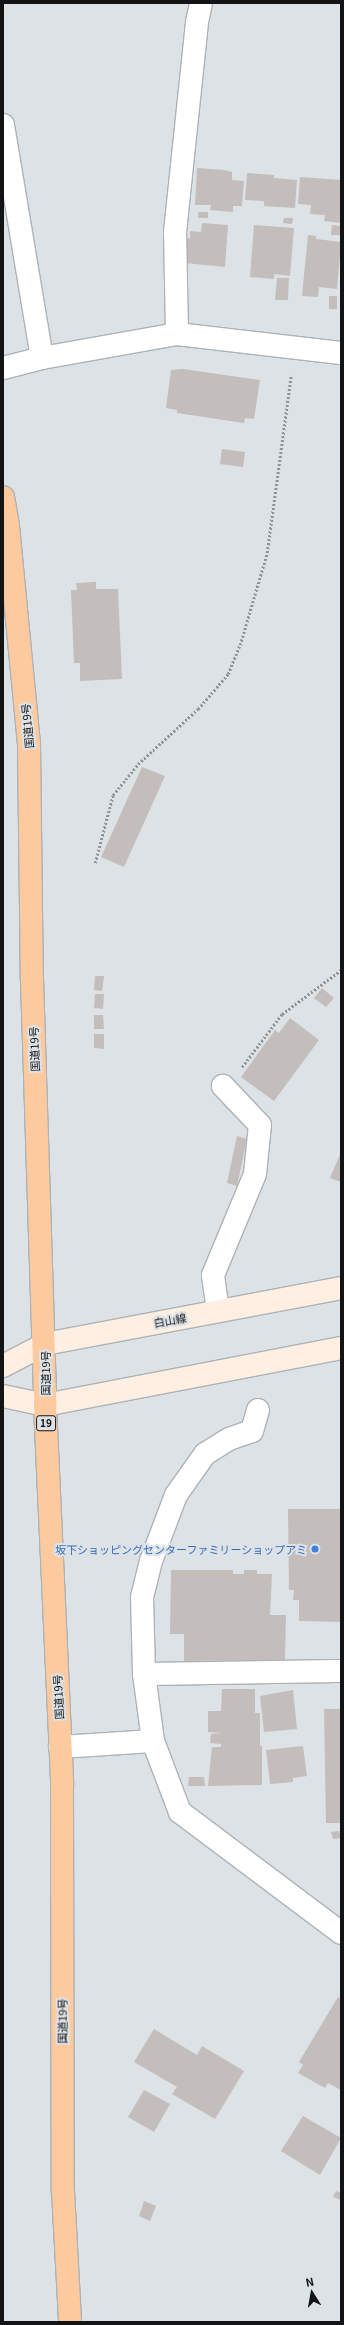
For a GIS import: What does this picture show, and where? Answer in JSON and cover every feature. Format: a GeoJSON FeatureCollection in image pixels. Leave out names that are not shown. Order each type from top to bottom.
{"type":"FeatureCollection","features":[{"type":"Feature","properties":{"kind":"highway","name":"国道19号"},"geometry":{"type":"LineString","coordinates":[[3,498],[8,526],[29,745],[32,980],[45,1344],[45,1405],[60,1747],[63,2191],[70,2322]]}},
{"type":"Feature","properties":{"kind":"street"},"geometry":{"type":"LineString","coordinates":[[177,334],[175,232],[197,22],[201,3]]}},
{"type":"Feature","properties":{"kind":"street"},"geometry":{"type":"LineString","coordinates":[[3,125],[42,358]]}},
{"type":"Feature","properties":{"kind":"street"},"geometry":{"type":"LineString","coordinates":[[3,368],[42,358],[177,334],[341,353]]}},
{"type":"Feature","properties":{"kind":"street"},"geometry":{"type":"LineString","coordinates":[[218,1312],[213,1275],[255,1174],[260,1125],[224,1087]]}},
{"type":"Feature","properties":{"kind":"street","name":"白山線"},"geometry":{"type":"LineString","coordinates":[[3,1366],[45,1344],[341,1288]]}},
{"type":"Feature","properties":{"kind":"street"},"geometry":{"type":"LineString","coordinates":[[3,1396],[45,1405],[341,1348]]}},
{"type":"Feature","properties":{"kind":"street"},"geometry":{"type":"LineString","coordinates":[[258,1410],[252,1431],[229,1439],[205,1454],[176,1495],[151,1561],[142,1597],[144,1674],[153,1741],[180,1812],[341,1933]]}},
{"type":"Feature","properties":{"kind":"street"},"geometry":{"type":"LineString","coordinates":[[144,1674],[341,1671]]}},
{"type":"Feature","properties":{"kind":"street"},"geometry":{"type":"LineString","coordinates":[[60,1747],[153,1741]]}},
{"type":"Feature","properties":{"kind":"path"},"geometry":{"type":"LineString","coordinates":[[95,863],[113,795],[138,764],[198,709],[228,674],[240,645],[267,553],[295,347]]}},
{"type":"Feature","properties":{"kind":"path"},"geometry":{"type":"LineString","coordinates":[[224,1087],[282,1014],[341,970]]}},
{"type":"Feature","properties":{"kind":"building"},"geometry":{"type":"Polygon","coordinates":[[[197,168],[232,172],[232,180],[244,181],[242,206],[233,206],[233,212],[210,210],[211,205],[195,205],[197,168]]]}},
{"type":"Feature","properties":{"kind":"building"},"geometry":{"type":"Polygon","coordinates":[[[247,173],[274,175],[274,178],[297,180],[295,208],[264,206],[264,201],[245,200],[247,173]]]}},
{"type":"Feature","properties":{"kind":"building"},"geometry":{"type":"Polygon","coordinates":[[[300,177],[341,180],[341,223],[324,221],[325,215],[310,214],[311,205],[298,204],[300,177]]]}},
{"type":"Feature","properties":{"kind":"building"},"geometry":{"type":"Polygon","coordinates":[[[198,212],[208,212],[208,218],[198,218],[198,212]]]}},
{"type":"Feature","properties":{"kind":"building"},"geometry":{"type":"Polygon","coordinates":[[[284,218],[293,218],[292,224],[283,223],[284,218]]]}},
{"type":"Feature","properties":{"kind":"building"},"geometry":{"type":"Polygon","coordinates":[[[202,223],[228,225],[225,267],[185,263],[187,238],[190,239],[190,231],[201,232],[202,223]]]}},
{"type":"Feature","properties":{"kind":"building"},"geometry":{"type":"Polygon","coordinates":[[[254,225],[294,228],[290,276],[274,274],[274,279],[250,277],[254,225]]]}},
{"type":"Feature","properties":{"kind":"building"},"geometry":{"type":"Polygon","coordinates":[[[332,225],[341,226],[341,235],[331,235],[332,225]]]}},
{"type":"Feature","properties":{"kind":"building"},"geometry":{"type":"Polygon","coordinates":[[[308,235],[316,236],[316,239],[341,242],[337,289],[319,287],[318,297],[302,296],[308,235]]]}},
{"type":"Feature","properties":{"kind":"building"},"geometry":{"type":"Polygon","coordinates":[[[277,278],[289,278],[288,300],[275,300],[277,278]]]}},
{"type":"Feature","properties":{"kind":"building"},"geometry":{"type":"Polygon","coordinates":[[[329,296],[337,296],[337,309],[329,309],[329,296]]]}},
{"type":"Feature","properties":{"kind":"building"},"geometry":{"type":"Polygon","coordinates":[[[183,369],[260,380],[254,419],[245,418],[244,423],[177,413],[177,410],[166,408],[171,370],[183,369]]]}},
{"type":"Feature","properties":{"kind":"building"},"geometry":{"type":"Polygon","coordinates":[[[222,449],[245,452],[243,467],[220,464],[222,449]]]}},
{"type":"Feature","properties":{"kind":"building"},"geometry":{"type":"Polygon","coordinates":[[[96,582],[96,589],[118,589],[122,679],[80,681],[80,663],[74,663],[71,590],[77,590],[76,583],[96,582]]]}},
{"type":"Feature","properties":{"kind":"building"},"geometry":{"type":"Polygon","coordinates":[[[142,767],[165,776],[124,867],[101,857],[142,767]]]}},
{"type":"Feature","properties":{"kind":"building"},"geometry":{"type":"Polygon","coordinates":[[[95,976],[104,976],[102,991],[94,990],[95,976]]]}},
{"type":"Feature","properties":{"kind":"building"},"geometry":{"type":"Polygon","coordinates":[[[322,988],[334,998],[326,1007],[314,998],[322,988]]]}},
{"type":"Feature","properties":{"kind":"building"},"geometry":{"type":"Polygon","coordinates":[[[95,994],[104,994],[103,1009],[94,1008],[95,994]]]}},
{"type":"Feature","properties":{"kind":"building"},"geometry":{"type":"Polygon","coordinates":[[[94,1015],[103,1015],[104,1029],[94,1029],[94,1015]]]}},
{"type":"Feature","properties":{"kind":"building"},"geometry":{"type":"Polygon","coordinates":[[[290,1018],[319,1040],[274,1101],[241,1077],[275,1030],[279,1033],[290,1018]]]}},
{"type":"Feature","properties":{"kind":"building"},"geometry":{"type":"Polygon","coordinates":[[[94,1034],[104,1034],[104,1049],[94,1048],[94,1034]]]}},
{"type":"Feature","properties":{"kind":"building"},"geometry":{"type":"Polygon","coordinates":[[[237,1136],[247,1139],[237,1186],[227,1183],[237,1136]]]}},
{"type":"Feature","properties":{"kind":"building"},"geometry":{"type":"Polygon","coordinates":[[[341,1152],[341,1182],[330,1178],[341,1152]]]}},
{"type":"Feature","properties":{"kind":"building","name":"坂下ショッピングセンターファミリーショップアミ"},"geometry":{"type":"Polygon","coordinates":[[[288,1509],[341,1509],[341,1622],[299,1621],[299,1600],[293,1600],[294,1590],[289,1590],[288,1509]]]}},
{"type":"Feature","properties":{"kind":"building"},"geometry":{"type":"Polygon","coordinates":[[[171,1570],[233,1570],[233,1574],[244,1574],[244,1570],[257,1570],[257,1574],[272,1574],[270,1615],[286,1615],[285,1660],[184,1661],[184,1634],[170,1634],[171,1570]]]}},
{"type":"Feature","properties":{"kind":"building"},"geometry":{"type":"Polygon","coordinates":[[[222,1689],[255,1689],[255,1713],[260,1713],[262,1785],[208,1786],[212,1747],[221,1747],[221,1744],[210,1743],[211,1734],[221,1733],[208,1732],[208,1711],[221,1711],[222,1689]]]}},
{"type":"Feature","properties":{"kind":"building"},"geometry":{"type":"Polygon","coordinates":[[[293,1690],[297,1729],[264,1732],[260,1696],[293,1690]]]}},
{"type":"Feature","properties":{"kind":"building"},"geometry":{"type":"Polygon","coordinates":[[[324,1709],[341,1709],[341,1823],[326,1823],[324,1709]]]}},
{"type":"Feature","properties":{"kind":"building"},"geometry":{"type":"Polygon","coordinates":[[[303,1746],[307,1776],[293,1778],[293,1782],[270,1784],[266,1750],[303,1746]]]}},
{"type":"Feature","properties":{"kind":"building"},"geometry":{"type":"Polygon","coordinates":[[[189,1777],[204,1777],[205,1786],[188,1786],[189,1777]]]}},
{"type":"Feature","properties":{"kind":"building"},"geometry":{"type":"Polygon","coordinates":[[[339,1831],[341,1838],[333,1839],[331,1832],[339,1831]]]}},
{"type":"Feature","properties":{"kind":"building"},"geometry":{"type":"Polygon","coordinates":[[[338,1997],[341,1999],[341,2090],[328,2083],[325,2088],[298,2073],[303,2065],[299,2062],[338,1997]]]}},
{"type":"Feature","properties":{"kind":"building"},"geometry":{"type":"Polygon","coordinates":[[[154,2029],[197,2055],[202,2046],[244,2071],[215,2119],[172,2094],[177,2087],[134,2062],[154,2029]]]}},
{"type":"Feature","properties":{"kind":"building"},"geometry":{"type":"Polygon","coordinates":[[[144,2090],[170,2104],[154,2132],[128,2117],[144,2090]]]}},
{"type":"Feature","properties":{"kind":"building"},"geometry":{"type":"Polygon","coordinates":[[[303,2116],[341,2138],[320,2175],[281,2151],[303,2116]]]}},
{"type":"Feature","properties":{"kind":"building"},"geometry":{"type":"Polygon","coordinates":[[[336,2191],[341,2193],[341,2200],[333,2197],[336,2191]]]}},
{"type":"Feature","properties":{"kind":"building"},"geometry":{"type":"Polygon","coordinates":[[[144,2201],[156,2206],[150,2221],[139,2216],[144,2201]]]}},
{"type":"Feature","properties":{"kind":"place","name":"坂下ショッピングセンターファミリーショップアミ"},"geometry":{"type":"Point","coordinates":[315,1549]}}]}
